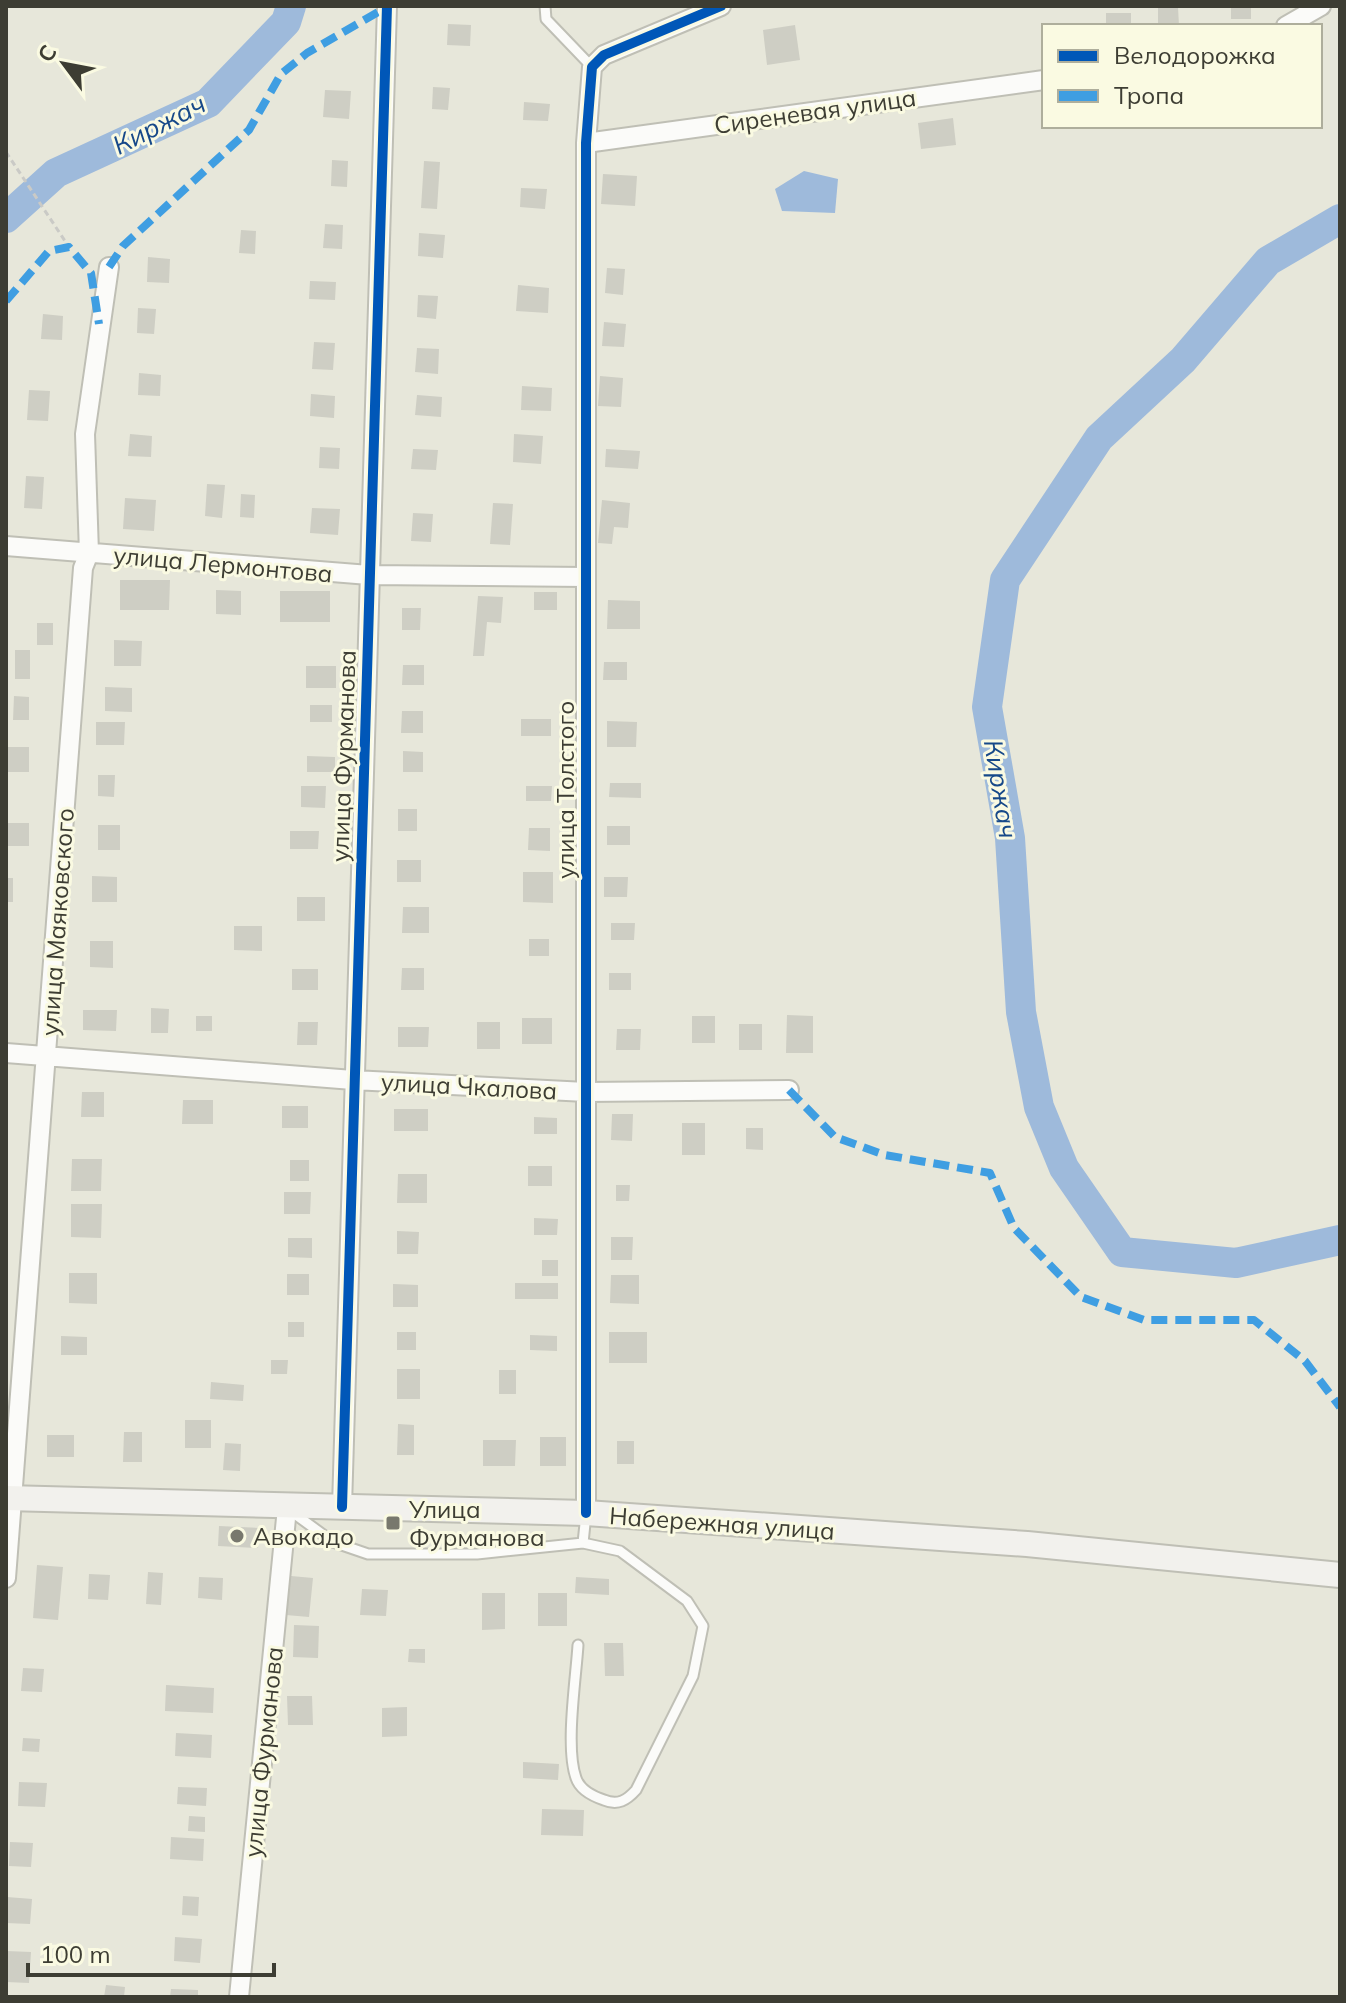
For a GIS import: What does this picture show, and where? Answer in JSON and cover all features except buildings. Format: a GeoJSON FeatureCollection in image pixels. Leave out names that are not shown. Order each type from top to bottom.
{"type":"FeatureCollection","features":[{"type":"Feature","properties":{"kind":"street","name":"улица Фурманова"},"geometry":{"type":"LineString","coordinates":[[342,1507],[387,6]]}},
{"type":"Feature","properties":{"kind":"street"},"geometry":{"type":"LineString","coordinates":[[592,67],[604,55],[721,6]]}},
{"type":"Feature","properties":{"kind":"street"},"geometry":{"type":"LineString","coordinates":[[1290,24],[1321,6]]}},
{"type":"Feature","properties":{"kind":"street","name":"улица Толстого"},"geometry":{"type":"LineString","coordinates":[[586,1513],[586,143],[592,67]]}},
{"type":"Feature","properties":{"kind":"street","name":"Сиреневая улица"},"geometry":{"type":"LineString","coordinates":[[586,143],[1042,80]]}},
{"type":"Feature","properties":{"kind":"street","name":"улица Маяковского"},"geometry":{"type":"LineString","coordinates":[[6,1578],[9,1498],[47,1056],[83,568],[89,553],[85,434],[109,267]]}},
{"type":"Feature","properties":{"kind":"street","name":"улица Лермонтова"},"geometry":{"type":"LineString","coordinates":[[6,546],[369,575],[585,577]]}},
{"type":"Feature","properties":{"kind":"street","name":"улица Чкалова"},"geometry":{"type":"LineString","coordinates":[[6,1053],[353,1080],[586,1092],[789,1090]]}},
{"type":"Feature","properties":{"kind":"street","name":"Набережная улица"},"geometry":{"type":"LineString","coordinates":[[9,1498],[287,1508],[586,1513],[1027,1544],[1340,1575]]}},
{"type":"Feature","properties":{"kind":"street","name":"улица Фурманова"},"geometry":{"type":"LineString","coordinates":[[239,1997],[287,1508]]}},
{"type":"Feature","properties":{"kind":"lane"},"geometry":{"type":"LineString","coordinates":[[545,6],[546,19],[592,67]]}},
{"type":"Feature","properties":{"kind":"lane"},"geometry":{"type":"LineString","coordinates":[[287,1508],[333,1542],[368,1554],[477,1554],[583,1543],[620,1551],[687,1601],[703,1626],[693,1676],[636,1790],[627,1800],[611,1803],[589,1795],[576,1780],[572,1754],[578,1645]]}},
{"type":"Feature","properties":{"kind":"lane"},"geometry":{"type":"LineString","coordinates":[[583,1543],[586,1513]]}},
{"type":"Feature","properties":{"kind":"path"},"geometry":{"type":"LineString","coordinates":[[6,152],[69,247]]}},
{"type":"Feature","properties":{"kind":"water"},"geometry":{"type":"Polygon","coordinates":[[[804,171],[838,179],[835,213],[782,211],[775,189],[804,171]]]}},
{"type":"Feature","properties":{"kind":"waterway","name":"Киржач"},"geometry":{"type":"LineString","coordinates":[[6,218],[56,173],[208,103],[286,22],[291,6]]}},
{"type":"Feature","properties":{"kind":"waterway","name":"Киржач"},"geometry":{"type":"LineString","coordinates":[[1340,219],[1268,261],[1183,360],[1099,438],[1005,580],[987,707],[1010,838],[1021,1012],[1039,1107],[1064,1168],[1122,1252],[1236,1263],[1340,1240]]}},
{"type":"Feature","properties":{"kind":"marked path"},"geometry":{"type":"LineString","coordinates":[[109,267],[123,246],[249,130],[281,74],[307,53],[387,7]]}},
{"type":"Feature","properties":{"kind":"marked path"},"geometry":{"type":"LineString","coordinates":[[6,301],[49,251],[69,247],[91,273],[99,324]]}},
{"type":"Feature","properties":{"kind":"marked path"},"geometry":{"type":"LineString","coordinates":[[789,1090],[835,1137],[885,1155],[990,1173],[1014,1228],[1081,1297],[1144,1320],[1254,1320],[1305,1361],[1340,1407]]}},
{"type":"Feature","properties":{"kind":"cycle path"},"geometry":{"type":"LineString","coordinates":[[342,1507],[387,6]]}},
{"type":"Feature","properties":{"kind":"cycle path"},"geometry":{"type":"LineString","coordinates":[[586,1513],[586,143],[592,67],[604,55],[721,6]]}},
{"type":"Feature","properties":{"kind":"place","name":"Улица Фурманова"},"geometry":{"type":"Point","coordinates":[393,1523]}},
{"type":"Feature","properties":{"kind":"place","name":"Авокадо"},"geometry":{"type":"Point","coordinates":[237,1536]}}]}
